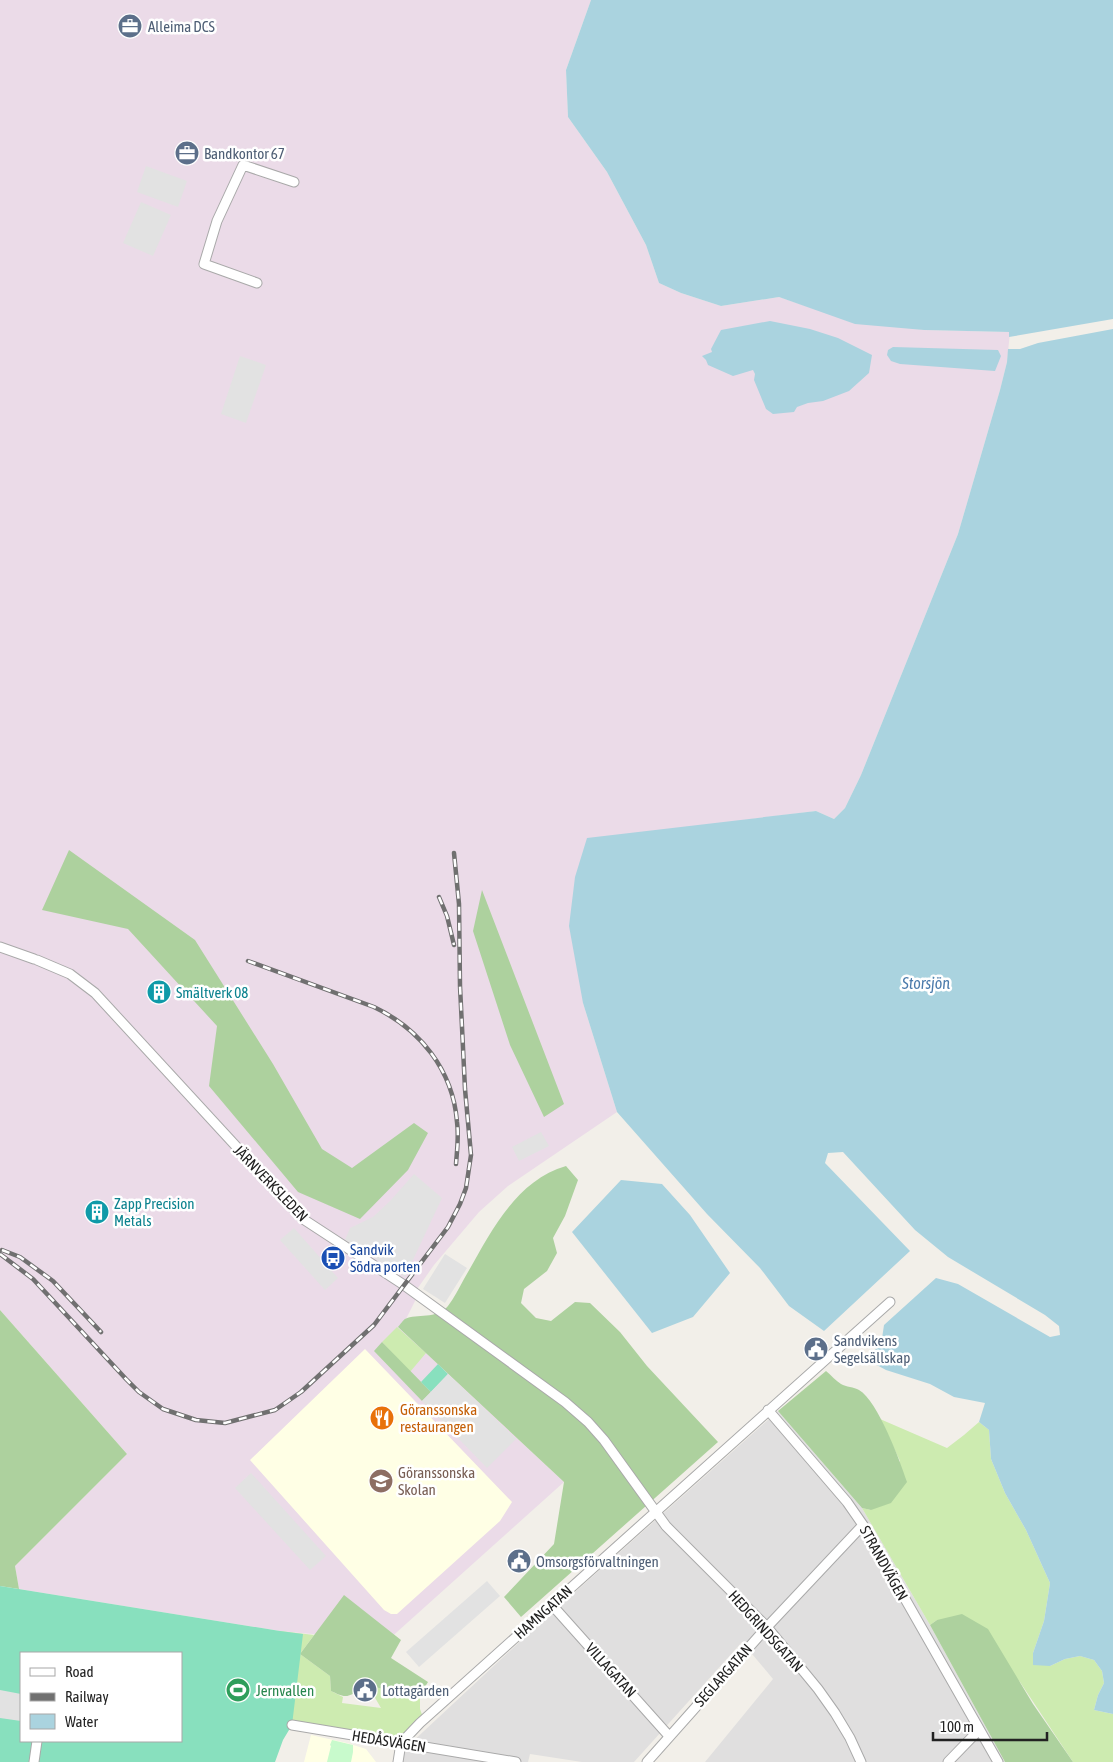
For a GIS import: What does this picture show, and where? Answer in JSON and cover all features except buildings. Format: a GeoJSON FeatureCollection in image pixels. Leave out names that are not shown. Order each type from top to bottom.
{"type":"FeatureCollection","features":[{"type":"Feature","properties":{"kind":"street"},"geometry":{"type":"LineString","coordinates":[[257,283],[204,264],[217,221],[243,166],[294,182]]}},
{"type":"Feature","properties":{"kind":"street","name":"JÄRNVERKSLEDEN"},"geometry":{"type":"LineString","coordinates":[[0,947],[70,974],[95,993],[303,1219],[404,1285],[566,1402],[588,1422],[618,1460],[654,1512]]}},
{"type":"Feature","properties":{"kind":"street","name":"HAMNGATAN"},"geometry":{"type":"LineString","coordinates":[[401,1744],[420,1723],[890,1302]]}},
{"type":"Feature","properties":{"kind":"street","name":"STRANDVÄGEN"},"geometry":{"type":"LineString","coordinates":[[768,1410],[847,1502],[863,1524],[998,1762]]}},
{"type":"Feature","properties":{"kind":"street","name":"HEDGRINDSGATAN"},"geometry":{"type":"LineString","coordinates":[[654,1512],[767,1627],[829,1705],[850,1738],[861,1762]]}},
{"type":"Feature","properties":{"kind":"street","name":"SEGLARGATAN"},"geometry":{"type":"LineString","coordinates":[[647,1762],[767,1627],[863,1524]]}},
{"type":"Feature","properties":{"kind":"street","name":"VILLAGATAN"},"geometry":{"type":"LineString","coordinates":[[552,1605],[670,1736]]}},
{"type":"Feature","properties":{"kind":"street","name":"HEDÅSVÄGEN"},"geometry":{"type":"LineString","coordinates":[[292,1725],[516,1762]]}},
{"type":"Feature","properties":{"kind":"street"},"geometry":{"type":"LineString","coordinates":[[948,1762],[979,1730]]}},
{"type":"Feature","properties":{"kind":"street"},"geometry":{"type":"LineString","coordinates":[[34,1762],[38,1742]]}},
{"type":"Feature","properties":{"kind":"street"},"geometry":{"type":"LineString","coordinates":[[398,1762],[401,1744]]}},
{"type":"Feature","properties":{"kind":"shaded area"},"geometry":{"type":"Polygon","coordinates":[[[0,0],[591,0],[566,70],[568,117],[607,172],[646,245],[659,283],[681,293],[721,306],[779,297],[812,308],[924,330],[1010,332],[1007,362],[1000,390],[958,534],[861,775],[845,808],[834,819],[816,811],[744,820],[583,1003],[617,1112],[508,1186],[479,1212],[434,1265],[415,1292],[418,1295],[406,1319],[398,1327],[564,1482],[387,1641],[280,1631],[19,1589],[15,1566],[127,1454],[0,1310],[0,0]]]}},
{"type":"Feature","properties":{"kind":"shaded area"},"geometry":{"type":"Polygon","coordinates":[[[146,166],[187,181],[178,207],[137,192],[146,166]]]}},
{"type":"Feature","properties":{"kind":"shaded area"},"geometry":{"type":"Polygon","coordinates":[[[141,202],[171,215],[153,256],[123,243],[141,202]]]}},
{"type":"Feature","properties":{"kind":"shaded area"},"geometry":{"type":"Polygon","coordinates":[[[240,356],[266,365],[246,423],[221,414],[240,356]]]}},
{"type":"Feature","properties":{"kind":"shaded area"},"geometry":{"type":"Polygon","coordinates":[[[541,1132],[549,1146],[519,1161],[512,1147],[541,1132]]]}},
{"type":"Feature","properties":{"kind":"shaded area"},"geometry":{"type":"Polygon","coordinates":[[[414,1174],[442,1198],[405,1277],[345,1240],[350,1228],[373,1217],[414,1174]]]}},
{"type":"Feature","properties":{"kind":"shaded area"},"geometry":{"type":"Polygon","coordinates":[[[294,1228],[338,1278],[325,1290],[280,1240],[294,1228]]]}},
{"type":"Feature","properties":{"kind":"shaded area"},"geometry":{"type":"Polygon","coordinates":[[[445,1254],[467,1268],[445,1303],[423,1289],[445,1254]]]}},
{"type":"Feature","properties":{"kind":"shaded area","name":"Göranssonska Skolan"},"geometry":{"type":"Polygon","coordinates":[[[365,1349],[512,1502],[500,1521],[397,1614],[391,1614],[384,1610],[250,1460],[365,1349]]]}},
{"type":"Feature","properties":{"kind":"shaded area"},"geometry":{"type":"Polygon","coordinates":[[[448,1374],[516,1439],[487,1468],[422,1401],[448,1374]]]}},
{"type":"Feature","properties":{"kind":"shaded area"},"geometry":{"type":"Polygon","coordinates":[[[778,1411],[862,1508],[930,1625],[1005,1762],[705,1762],[773,1679],[742,1642],[634,1762],[582,1762],[530,1754],[528,1762],[400,1762],[402,1754],[409,1745],[528,1634],[778,1411]]]}},
{"type":"Feature","properties":{"kind":"shaded area"},"geometry":{"type":"Polygon","coordinates":[[[251,1473],[326,1556],[310,1570],[235,1488],[251,1473]]]}},
{"type":"Feature","properties":{"kind":"shaded area"},"geometry":{"type":"Polygon","coordinates":[[[487,1581],[500,1596],[419,1667],[406,1652],[487,1581]]]}},
{"type":"Feature","properties":{"kind":"shaded area"},"geometry":{"type":"Polygon","coordinates":[[[0,1690],[20,1694],[20,1721],[0,1718],[0,1690]]]}},
{"type":"Feature","properties":{"kind":"shaded area"},"geometry":{"type":"Polygon","coordinates":[[[311,1735],[366,1749],[376,1762],[304,1762],[311,1735]]]}},
{"type":"Feature","properties":{"kind":"green space"},"geometry":{"type":"Polygon","coordinates":[[[69,850],[195,940],[273,1064],[322,1149],[352,1168],[414,1123],[428,1133],[408,1170],[360,1219],[298,1192],[209,1086],[217,1026],[128,929],[42,910],[69,850]]]}},
{"type":"Feature","properties":{"kind":"green space"},"geometry":{"type":"Polygon","coordinates":[[[482,890],[564,1104],[544,1117],[510,1045],[473,931],[482,890]]]}},
{"type":"Feature","properties":{"kind":"green space"},"geometry":{"type":"Polygon","coordinates":[[[566,1166],[578,1180],[565,1216],[553,1238],[557,1253],[547,1271],[524,1289],[521,1303],[536,1318],[551,1321],[575,1302],[590,1303],[620,1332],[647,1366],[718,1442],[521,1617],[504,1597],[554,1544],[564,1482],[398,1327],[405,1319],[432,1315],[448,1306],[483,1245],[517,1197],[548,1173],[566,1166]]]}},
{"type":"Feature","properties":{"kind":"green space"},"geometry":{"type":"Polygon","coordinates":[[[0,1310],[127,1454],[15,1566],[19,1589],[0,1586],[0,1310]]]}},
{"type":"Feature","properties":{"kind":"green space"},"geometry":{"type":"Polygon","coordinates":[[[397,1327],[426,1353],[410,1372],[382,1342],[397,1327]]]}},
{"type":"Feature","properties":{"kind":"green space"},"geometry":{"type":"Polygon","coordinates":[[[382,1342],[431,1392],[422,1401],[374,1351],[382,1342]]]}},
{"type":"Feature","properties":{"kind":"green space"},"geometry":{"type":"Polygon","coordinates":[[[438,1364],[448,1374],[431,1392],[421,1382],[438,1364]]]}},
{"type":"Feature","properties":{"kind":"green space"},"geometry":{"type":"Polygon","coordinates":[[[826,1371],[841,1384],[859,1390],[874,1406],[881,1418],[907,1482],[891,1503],[871,1510],[862,1508],[778,1411],[826,1371]]]}},
{"type":"Feature","properties":{"kind":"green space"},"geometry":{"type":"Polygon","coordinates":[[[880,1419],[947,1448],[979,1422],[989,1430],[991,1459],[1005,1493],[1026,1530],[1050,1583],[1044,1621],[1033,1653],[1050,1666],[1065,1659],[1080,1656],[1094,1660],[1102,1671],[1104,1683],[1094,1710],[1113,1714],[1113,1762],[1073,1762],[1020,1682],[937,1620],[930,1625],[862,1508],[871,1510],[900,1461],[880,1419]]]}},
{"type":"Feature","properties":{"kind":"green space","name":"Jernvallen"},"geometry":{"type":"Polygon","coordinates":[[[0,1586],[303,1634],[292,1725],[283,1740],[275,1762],[0,1762],[0,1586]]]}},
{"type":"Feature","properties":{"kind":"green space"},"geometry":{"type":"Polygon","coordinates":[[[344,1595],[401,1640],[391,1658],[428,1682],[420,1695],[356,1684],[354,1693],[348,1696],[340,1695],[331,1691],[330,1676],[300,1654],[344,1595]]]}},
{"type":"Feature","properties":{"kind":"green space"},"geometry":{"type":"Polygon","coordinates":[[[962,1614],[988,1629],[1033,1704],[1073,1762],[1005,1762],[930,1625],[937,1620],[962,1614]]]}},
{"type":"Feature","properties":{"kind":"green space"},"geometry":{"type":"Polygon","coordinates":[[[280,1631],[314,1635],[300,1654],[330,1676],[331,1691],[343,1697],[342,1703],[381,1708],[374,1696],[375,1687],[420,1695],[420,1709],[424,1720],[401,1743],[267,1722],[280,1631]]]}},
{"type":"Feature","properties":{"kind":"green space"},"geometry":{"type":"Polygon","coordinates":[[[332,1740],[353,1745],[351,1762],[327,1762],[332,1740]]]}},
{"type":"Feature","properties":{"kind":"water"},"geometry":{"type":"Polygon","coordinates":[[[591,0],[1113,0],[1113,319],[1009,337],[1009,332],[924,330],[855,324],[779,297],[721,306],[681,293],[659,283],[646,245],[607,172],[568,117],[566,70],[591,0]]]}},
{"type":"Feature","properties":{"kind":"water"},"geometry":{"type":"Polygon","coordinates":[[[770,321],[810,329],[838,338],[872,355],[869,373],[849,391],[823,401],[797,407],[794,412],[773,414],[766,409],[754,380],[755,374],[753,370],[733,376],[708,365],[702,356],[712,352],[711,349],[721,330],[770,321]]]}},
{"type":"Feature","properties":{"kind":"water","name":"Storsjön"},"geometry":{"type":"Polygon","coordinates":[[[1113,329],[1113,1714],[1094,1710],[1104,1683],[1102,1671],[1094,1660],[1080,1656],[1065,1659],[1050,1666],[1033,1665],[1033,1653],[1044,1621],[1050,1583],[1026,1530],[1005,1493],[991,1459],[989,1430],[979,1422],[985,1403],[954,1397],[930,1384],[886,1370],[873,1363],[871,1353],[881,1345],[884,1325],[936,1278],[958,1284],[1050,1337],[1060,1335],[1059,1326],[1045,1315],[948,1257],[915,1230],[843,1152],[828,1153],[825,1163],[910,1251],[824,1331],[789,1306],[760,1268],[707,1214],[617,1112],[583,1003],[569,926],[575,877],[587,838],[816,811],[834,819],[845,808],[861,775],[958,534],[1000,390],[1007,362],[1008,349],[1020,349],[1038,343],[1113,329]]]}},
{"type":"Feature","properties":{"kind":"water"},"geometry":{"type":"Polygon","coordinates":[[[893,347],[998,350],[1001,356],[995,371],[900,364],[891,361],[887,355],[888,350],[893,347]]]}},
{"type":"Feature","properties":{"kind":"water"},"geometry":{"type":"Polygon","coordinates":[[[621,1180],[662,1184],[690,1215],[730,1273],[693,1317],[652,1333],[572,1232],[621,1180]]]}},
{"type":"Feature","properties":{"kind":"railway"},"geometry":{"type":"LineString","coordinates":[[0,1254],[33,1279],[126,1379],[139,1392],[163,1409],[196,1420],[225,1423],[275,1410],[301,1392],[374,1325],[448,1227],[466,1188],[471,1155],[465,1089],[460,986],[459,904],[454,853]]}},
{"type":"Feature","properties":{"kind":"railway"},"geometry":{"type":"LineString","coordinates":[[439,897],[447,916],[454,945]]}},
{"type":"Feature","properties":{"kind":"railway"},"geometry":{"type":"LineString","coordinates":[[248,961],[374,1007],[391,1016],[419,1039],[431,1053],[449,1085],[454,1103],[458,1132],[456,1164]]}},
{"type":"Feature","properties":{"kind":"railway"},"geometry":{"type":"LineString","coordinates":[[2,1250],[20,1257],[53,1281],[101,1332]]}},
{"type":"Feature","properties":{"kind":"place","name":"Alleima DCS"},"geometry":{"type":"Point","coordinates":[130,26]}},
{"type":"Feature","properties":{"kind":"place","name":"Bandkontor 67"},"geometry":{"type":"Point","coordinates":[187,153]}},
{"type":"Feature","properties":{"kind":"place","name":"Smältverk 08"},"geometry":{"type":"Point","coordinates":[159,992]}},
{"type":"Feature","properties":{"kind":"place","name":"Zapp Precision Metals"},"geometry":{"type":"Point","coordinates":[97,1212]}},
{"type":"Feature","properties":{"kind":"place","name":"Sandvik Södra porten"},"geometry":{"type":"Point","coordinates":[333,1258]}},
{"type":"Feature","properties":{"kind":"place","name":"Sandvikens Segelsällskap"},"geometry":{"type":"Point","coordinates":[816,1349]}},
{"type":"Feature","properties":{"kind":"place","name":"Göranssonska restaurangen"},"geometry":{"type":"Point","coordinates":[382,1418]}},
{"type":"Feature","properties":{"kind":"place","name":"Göranssonska Skolan"},"geometry":{"type":"Point","coordinates":[381,1481]}},
{"type":"Feature","properties":{"kind":"place","name":"Omsorgsförvaltningen"},"geometry":{"type":"Point","coordinates":[519,1561]}},
{"type":"Feature","properties":{"kind":"place","name":"Jernvallen"},"geometry":{"type":"Point","coordinates":[238,1690]}},
{"type":"Feature","properties":{"kind":"place","name":"Lottagården"},"geometry":{"type":"Point","coordinates":[365,1690]}}]}
